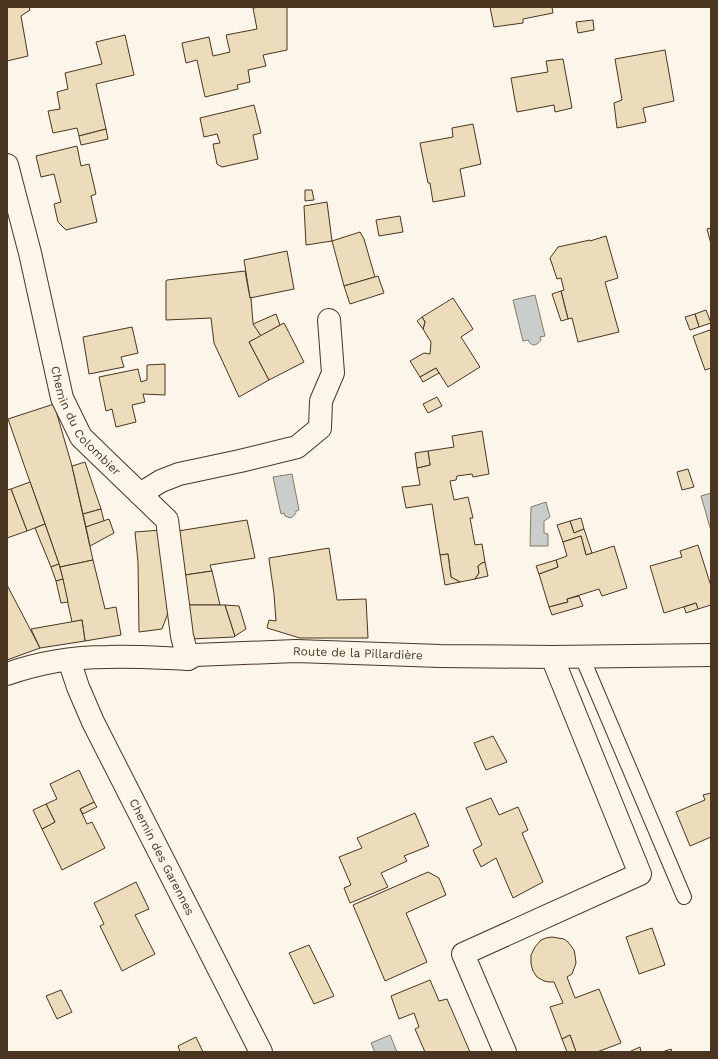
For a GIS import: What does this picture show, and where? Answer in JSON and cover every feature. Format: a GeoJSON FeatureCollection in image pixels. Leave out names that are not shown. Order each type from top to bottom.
{"type":"FeatureCollection","features":[{"type":"Feature","properties":{"kind":"street","name":"Chemin du Colombier"},"geometry":{"type":"LineString","coordinates":[[7,165],[30,253],[62,398],[81,437],[167,520],[182,636],[188,659]]}},
{"type":"Feature","properties":{"kind":"street"},"geometry":{"type":"LineString","coordinates":[[140,494],[161,481],[179,474],[297,447],[320,428],[321,400],[333,374],[329,320]]}},
{"type":"Feature","properties":{"kind":"street","name":"Route de la Pillardière"},"geometry":{"type":"LineString","coordinates":[[7,674],[20,669],[69,660],[107,657],[188,659],[196,655],[296,651],[440,656],[582,657],[711,655]]}},
{"type":"Feature","properties":{"kind":"street"},"geometry":{"type":"LineString","coordinates":[[505,1052],[463,954],[640,874],[552,657]]}},
{"type":"Feature","properties":{"kind":"street","name":"Chemin des Garennes"},"geometry":{"type":"LineString","coordinates":[[69,660],[78,688],[93,722],[262,1052]]}},
{"type":"Feature","properties":{"kind":"lane"},"geometry":{"type":"LineString","coordinates":[[582,657],[684,897]]}},
{"type":"Feature","properties":{"kind":"shaded area"},"geometry":{"type":"Polygon","coordinates":[[[535,295],[545,336],[540,337],[541,340],[538,344],[532,345],[528,340],[523,341],[513,300],[535,295]]]}},
{"type":"Feature","properties":{"kind":"shaded area"},"geometry":{"type":"Polygon","coordinates":[[[292,474],[299,510],[296,511],[294,516],[290,518],[285,516],[284,513],[281,514],[273,477],[292,474]]]}},
{"type":"Feature","properties":{"kind":"shaded area"},"geometry":{"type":"Polygon","coordinates":[[[711,493],[711,531],[701,496],[711,493]]]}},
{"type":"Feature","properties":{"kind":"shaded area"},"geometry":{"type":"Polygon","coordinates":[[[546,502],[550,517],[544,521],[544,533],[548,534],[548,546],[530,546],[531,507],[546,502]]]}},
{"type":"Feature","properties":{"kind":"shaded area"},"geometry":{"type":"Polygon","coordinates":[[[390,1035],[397,1052],[375,1052],[371,1043],[390,1035]]]}},
{"type":"Feature","properties":{"kind":"building"},"geometry":{"type":"Polygon","coordinates":[[[7,7],[29,7],[30,10],[21,16],[28,56],[7,61],[7,7]]]}},
{"type":"Feature","properties":{"kind":"building"},"geometry":{"type":"Polygon","coordinates":[[[287,7],[287,50],[263,55],[266,66],[248,70],[250,82],[237,85],[238,89],[205,97],[197,60],[186,63],[182,43],[209,37],[213,56],[230,52],[226,35],[257,29],[253,8],[287,7]]]}},
{"type":"Feature","properties":{"kind":"building"},"geometry":{"type":"Polygon","coordinates":[[[490,7],[552,7],[553,13],[523,19],[523,23],[494,27],[490,7]]]}},
{"type":"Feature","properties":{"kind":"building"},"geometry":{"type":"Polygon","coordinates":[[[593,20],[594,30],[578,33],[576,22],[593,20]]]}},
{"type":"Feature","properties":{"kind":"building"},"geometry":{"type":"Polygon","coordinates":[[[125,35],[134,75],[96,84],[106,129],[79,136],[77,128],[53,133],[48,111],[60,109],[57,92],[68,89],[65,73],[102,64],[96,42],[125,35]]]}},
{"type":"Feature","properties":{"kind":"building"},"geometry":{"type":"Polygon","coordinates":[[[665,50],[674,101],[643,108],[646,122],[617,128],[614,103],[622,100],[615,59],[665,50]]]}},
{"type":"Feature","properties":{"kind":"building"},"geometry":{"type":"Polygon","coordinates":[[[563,59],[572,108],[555,112],[554,105],[517,112],[511,78],[548,72],[546,61],[563,59]]]}},
{"type":"Feature","properties":{"kind":"building"},"geometry":{"type":"Polygon","coordinates":[[[254,105],[261,133],[253,135],[258,159],[222,167],[217,164],[213,144],[220,143],[217,134],[204,137],[200,118],[254,105]]]}},
{"type":"Feature","properties":{"kind":"building"},"geometry":{"type":"Polygon","coordinates":[[[473,124],[481,164],[460,169],[465,196],[433,202],[420,143],[453,137],[452,128],[473,124]]]}},
{"type":"Feature","properties":{"kind":"building"},"geometry":{"type":"Polygon","coordinates":[[[106,129],[108,139],[81,145],[79,136],[106,129]]]}},
{"type":"Feature","properties":{"kind":"building"},"geometry":{"type":"Polygon","coordinates":[[[77,146],[81,166],[89,164],[96,194],[91,196],[97,222],[66,230],[58,222],[54,204],[61,202],[54,174],[41,177],[36,156],[77,146]]]}},
{"type":"Feature","properties":{"kind":"building"},"geometry":{"type":"Polygon","coordinates":[[[305,190],[312,190],[314,200],[305,201],[305,190]]]}},
{"type":"Feature","properties":{"kind":"building"},"geometry":{"type":"Polygon","coordinates":[[[327,202],[332,241],[306,245],[304,206],[327,202]]]}},
{"type":"Feature","properties":{"kind":"building"},"geometry":{"type":"Polygon","coordinates":[[[400,216],[403,232],[379,236],[376,220],[400,216]]]}},
{"type":"Feature","properties":{"kind":"building"},"geometry":{"type":"Polygon","coordinates":[[[711,228],[711,244],[707,229],[711,228]]]}},
{"type":"Feature","properties":{"kind":"building"},"geometry":{"type":"Polygon","coordinates":[[[360,232],[364,239],[375,277],[344,286],[332,241],[360,232]]]}},
{"type":"Feature","properties":{"kind":"building"},"geometry":{"type":"Polygon","coordinates":[[[606,236],[618,278],[605,282],[619,332],[578,342],[572,318],[568,319],[561,291],[564,290],[561,278],[557,279],[550,258],[558,247],[590,241],[606,236]]]}},
{"type":"Feature","properties":{"kind":"building"},"geometry":{"type":"Polygon","coordinates":[[[287,251],[294,289],[250,298],[244,260],[287,251]]]}},
{"type":"Feature","properties":{"kind":"building"},"geometry":{"type":"Polygon","coordinates":[[[245,271],[251,298],[253,323],[261,336],[249,342],[269,380],[239,397],[214,343],[211,318],[166,320],[166,281],[245,271]]]}},
{"type":"Feature","properties":{"kind":"building"},"geometry":{"type":"Polygon","coordinates":[[[378,276],[384,293],[350,304],[344,286],[378,276]]]}},
{"type":"Feature","properties":{"kind":"building"},"geometry":{"type":"Polygon","coordinates":[[[561,291],[568,319],[561,321],[552,294],[561,291]]]}},
{"type":"Feature","properties":{"kind":"building"},"geometry":{"type":"Polygon","coordinates":[[[453,298],[473,329],[461,337],[480,367],[448,387],[436,368],[420,377],[410,361],[424,353],[430,354],[431,342],[423,329],[425,322],[422,317],[453,298]]]}},
{"type":"Feature","properties":{"kind":"building"},"geometry":{"type":"Polygon","coordinates":[[[706,310],[711,323],[699,327],[695,314],[706,310]]]}},
{"type":"Feature","properties":{"kind":"building"},"geometry":{"type":"Polygon","coordinates":[[[276,314],[280,325],[261,336],[253,324],[276,314]]]}},
{"type":"Feature","properties":{"kind":"building"},"geometry":{"type":"Polygon","coordinates":[[[695,314],[699,327],[690,330],[685,317],[695,314]]]}},
{"type":"Feature","properties":{"kind":"building"},"geometry":{"type":"Polygon","coordinates":[[[422,317],[425,322],[423,329],[417,321],[422,317]]]}},
{"type":"Feature","properties":{"kind":"building"},"geometry":{"type":"Polygon","coordinates":[[[284,323],[304,362],[269,380],[249,342],[284,323]]]}},
{"type":"Feature","properties":{"kind":"building"},"geometry":{"type":"Polygon","coordinates":[[[132,327],[138,353],[121,357],[124,367],[89,374],[83,337],[132,327]]]}},
{"type":"Feature","properties":{"kind":"building"},"geometry":{"type":"Polygon","coordinates":[[[710,330],[711,368],[705,370],[693,336],[710,330]]]}},
{"type":"Feature","properties":{"kind":"building"},"geometry":{"type":"Polygon","coordinates":[[[165,364],[165,395],[143,394],[145,402],[132,405],[136,422],[116,427],[112,409],[106,411],[99,377],[138,369],[141,382],[147,380],[147,365],[165,364]]]}},
{"type":"Feature","properties":{"kind":"building"},"geometry":{"type":"Polygon","coordinates":[[[436,368],[439,373],[423,382],[420,377],[436,368]]]}},
{"type":"Feature","properties":{"kind":"building"},"geometry":{"type":"Polygon","coordinates":[[[437,397],[442,406],[428,413],[423,404],[437,397]]]}},
{"type":"Feature","properties":{"kind":"building"},"geometry":{"type":"Polygon","coordinates":[[[54,404],[72,466],[93,560],[60,567],[8,419],[54,404]]]}},
{"type":"Feature","properties":{"kind":"building"},"geometry":{"type":"Polygon","coordinates":[[[482,431],[489,474],[473,477],[472,474],[457,476],[456,480],[450,481],[454,500],[468,497],[473,518],[470,518],[475,545],[482,544],[485,562],[478,566],[479,573],[475,579],[460,582],[451,577],[448,554],[440,555],[432,504],[406,508],[402,487],[420,485],[417,468],[430,465],[428,451],[454,447],[452,436],[482,431]]]}},
{"type":"Feature","properties":{"kind":"building"},"geometry":{"type":"Polygon","coordinates":[[[428,451],[430,465],[417,468],[415,453],[428,451]]]}},
{"type":"Feature","properties":{"kind":"building"},"geometry":{"type":"Polygon","coordinates":[[[85,462],[101,509],[83,514],[72,466],[85,462]]]}},
{"type":"Feature","properties":{"kind":"building"},"geometry":{"type":"Polygon","coordinates":[[[688,469],[694,487],[682,490],[677,472],[688,469]]]}},
{"type":"Feature","properties":{"kind":"building"},"geometry":{"type":"Polygon","coordinates":[[[30,482],[45,524],[27,531],[11,489],[30,482]]]}},
{"type":"Feature","properties":{"kind":"building"},"geometry":{"type":"Polygon","coordinates":[[[11,489],[27,531],[7,538],[7,490],[11,489]]]}},
{"type":"Feature","properties":{"kind":"building"},"geometry":{"type":"Polygon","coordinates":[[[101,509],[104,521],[86,527],[83,514],[101,509]]]}},
{"type":"Feature","properties":{"kind":"building"},"geometry":{"type":"Polygon","coordinates":[[[581,518],[584,529],[574,533],[570,521],[581,518]]]}},
{"type":"Feature","properties":{"kind":"building"},"geometry":{"type":"Polygon","coordinates":[[[109,519],[114,533],[90,546],[86,527],[109,519]]]}},
{"type":"Feature","properties":{"kind":"building"},"geometry":{"type":"Polygon","coordinates":[[[247,520],[255,558],[210,565],[212,571],[185,575],[178,531],[247,520]]]}},
{"type":"Feature","properties":{"kind":"building"},"geometry":{"type":"Polygon","coordinates":[[[570,521],[574,533],[584,529],[592,553],[586,555],[581,536],[563,542],[557,525],[570,521]]]}},
{"type":"Feature","properties":{"kind":"building"},"geometry":{"type":"Polygon","coordinates":[[[45,524],[59,564],[51,567],[35,528],[45,524]]]}},
{"type":"Feature","properties":{"kind":"building"},"geometry":{"type":"Polygon","coordinates":[[[161,530],[171,605],[162,629],[139,632],[138,562],[135,532],[161,530]]]}},
{"type":"Feature","properties":{"kind":"building"},"geometry":{"type":"Polygon","coordinates":[[[581,536],[586,555],[614,546],[627,588],[602,596],[599,589],[567,599],[568,602],[549,607],[539,574],[558,567],[556,560],[567,556],[563,542],[581,536]]]}},
{"type":"Feature","properties":{"kind":"building"},"geometry":{"type":"Polygon","coordinates":[[[698,545],[711,586],[711,605],[698,609],[696,603],[664,613],[650,566],[682,557],[680,551],[698,545]]]}},
{"type":"Feature","properties":{"kind":"building"},"geometry":{"type":"Polygon","coordinates":[[[329,548],[337,600],[366,599],[368,638],[300,638],[267,628],[269,620],[276,621],[269,558],[329,548]]]}},
{"type":"Feature","properties":{"kind":"building"},"geometry":{"type":"Polygon","coordinates":[[[448,554],[451,577],[460,582],[445,585],[440,555],[448,554]]]}},
{"type":"Feature","properties":{"kind":"building"},"geometry":{"type":"Polygon","coordinates":[[[93,560],[105,609],[116,607],[121,635],[85,641],[82,620],[72,622],[60,567],[93,560]]]}},
{"type":"Feature","properties":{"kind":"building"},"geometry":{"type":"Polygon","coordinates":[[[556,560],[558,567],[539,574],[536,566],[556,560]]]}},
{"type":"Feature","properties":{"kind":"building"},"geometry":{"type":"Polygon","coordinates":[[[485,562],[488,576],[475,579],[479,573],[478,566],[485,562]]]}},
{"type":"Feature","properties":{"kind":"building"},"geometry":{"type":"Polygon","coordinates":[[[59,564],[63,579],[56,581],[51,567],[59,564]]]}},
{"type":"Feature","properties":{"kind":"building"},"geometry":{"type":"Polygon","coordinates":[[[212,571],[220,605],[186,605],[185,575],[212,571]]]}},
{"type":"Feature","properties":{"kind":"building"},"geometry":{"type":"Polygon","coordinates":[[[63,579],[68,602],[61,603],[56,581],[63,579]]]}},
{"type":"Feature","properties":{"kind":"building"},"geometry":{"type":"Polygon","coordinates":[[[7,585],[40,648],[7,660],[7,585]]]}},
{"type":"Feature","properties":{"kind":"building"},"geometry":{"type":"Polygon","coordinates":[[[579,596],[583,606],[552,615],[549,607],[568,602],[567,599],[579,596]]]}},
{"type":"Feature","properties":{"kind":"building"},"geometry":{"type":"Polygon","coordinates":[[[696,603],[698,609],[686,613],[684,607],[696,603]]]}},
{"type":"Feature","properties":{"kind":"building"},"geometry":{"type":"Polygon","coordinates":[[[186,605],[225,605],[235,636],[191,639],[186,605]]]}},
{"type":"Feature","properties":{"kind":"building"},"geometry":{"type":"Polygon","coordinates":[[[225,605],[239,606],[246,629],[235,636],[225,605]]]}},
{"type":"Feature","properties":{"kind":"building"},"geometry":{"type":"Polygon","coordinates":[[[82,620],[85,641],[40,648],[31,629],[82,620]]]}},
{"type":"Feature","properties":{"kind":"building"},"geometry":{"type":"Polygon","coordinates":[[[493,736],[507,762],[486,770],[474,743],[493,736]]]}},
{"type":"Feature","properties":{"kind":"building"},"geometry":{"type":"Polygon","coordinates":[[[79,770],[94,802],[80,809],[87,824],[92,822],[105,848],[62,870],[42,829],[55,822],[46,804],[57,799],[50,784],[79,770]]]}},
{"type":"Feature","properties":{"kind":"building"},"geometry":{"type":"Polygon","coordinates":[[[711,793],[711,837],[690,846],[676,812],[705,800],[703,795],[711,793]]]}},
{"type":"Feature","properties":{"kind":"building"},"geometry":{"type":"Polygon","coordinates":[[[491,798],[499,815],[518,807],[528,830],[522,833],[543,882],[513,898],[496,858],[481,867],[473,850],[482,845],[466,808],[491,798]]]}},
{"type":"Feature","properties":{"kind":"building"},"geometry":{"type":"Polygon","coordinates":[[[94,802],[97,807],[83,814],[80,809],[94,802]]]}},
{"type":"Feature","properties":{"kind":"building"},"geometry":{"type":"Polygon","coordinates":[[[46,804],[55,822],[42,829],[33,810],[46,804]]]}},
{"type":"Feature","properties":{"kind":"building"},"geometry":{"type":"Polygon","coordinates":[[[415,813],[429,846],[404,856],[407,861],[381,873],[388,887],[350,903],[344,888],[351,885],[339,857],[362,848],[357,838],[415,813]]]}},
{"type":"Feature","properties":{"kind":"building"},"geometry":{"type":"Polygon","coordinates":[[[428,872],[439,878],[446,895],[406,913],[427,962],[385,981],[353,905],[428,872]]]}},
{"type":"Feature","properties":{"kind":"building"},"geometry":{"type":"Polygon","coordinates":[[[136,882],[149,909],[135,915],[155,954],[122,971],[100,926],[104,924],[94,903],[136,882]]]}},
{"type":"Feature","properties":{"kind":"building"},"geometry":{"type":"Polygon","coordinates":[[[652,928],[665,965],[639,974],[626,937],[652,928]]]}},
{"type":"Feature","properties":{"kind":"building"},"geometry":{"type":"Polygon","coordinates":[[[552,937],[564,939],[574,950],[576,963],[572,974],[567,977],[575,998],[599,989],[621,1043],[597,1052],[576,1052],[570,1035],[562,1039],[550,1007],[563,1003],[554,982],[544,981],[537,977],[531,964],[531,955],[535,947],[541,940],[552,937]]]}},
{"type":"Feature","properties":{"kind":"building"},"geometry":{"type":"Polygon","coordinates":[[[309,945],[334,996],[314,1004],[289,953],[309,945]]]}},
{"type":"Feature","properties":{"kind":"building"},"geometry":{"type":"Polygon","coordinates":[[[430,980],[439,1001],[447,999],[470,1052],[425,1052],[415,1029],[419,1027],[414,1013],[399,1019],[391,996],[430,980]]]}},
{"type":"Feature","properties":{"kind":"building"},"geometry":{"type":"Polygon","coordinates":[[[61,990],[72,1012],[57,1019],[46,996],[61,990]]]}},
{"type":"Feature","properties":{"kind":"building"},"geometry":{"type":"Polygon","coordinates":[[[570,1035],[576,1052],[567,1052],[562,1039],[570,1035]]]}},
{"type":"Feature","properties":{"kind":"building"},"geometry":{"type":"Polygon","coordinates":[[[196,1037],[203,1052],[180,1052],[178,1046],[196,1037]]]}},
{"type":"Feature","properties":{"kind":"building"},"geometry":{"type":"Polygon","coordinates":[[[640,1047],[641,1052],[631,1052],[631,1051],[640,1047]]]}},
{"type":"Feature","properties":{"kind":"building"},"geometry":{"type":"Polygon","coordinates":[[[671,1049],[672,1052],[662,1052],[671,1049]]]}}]}
